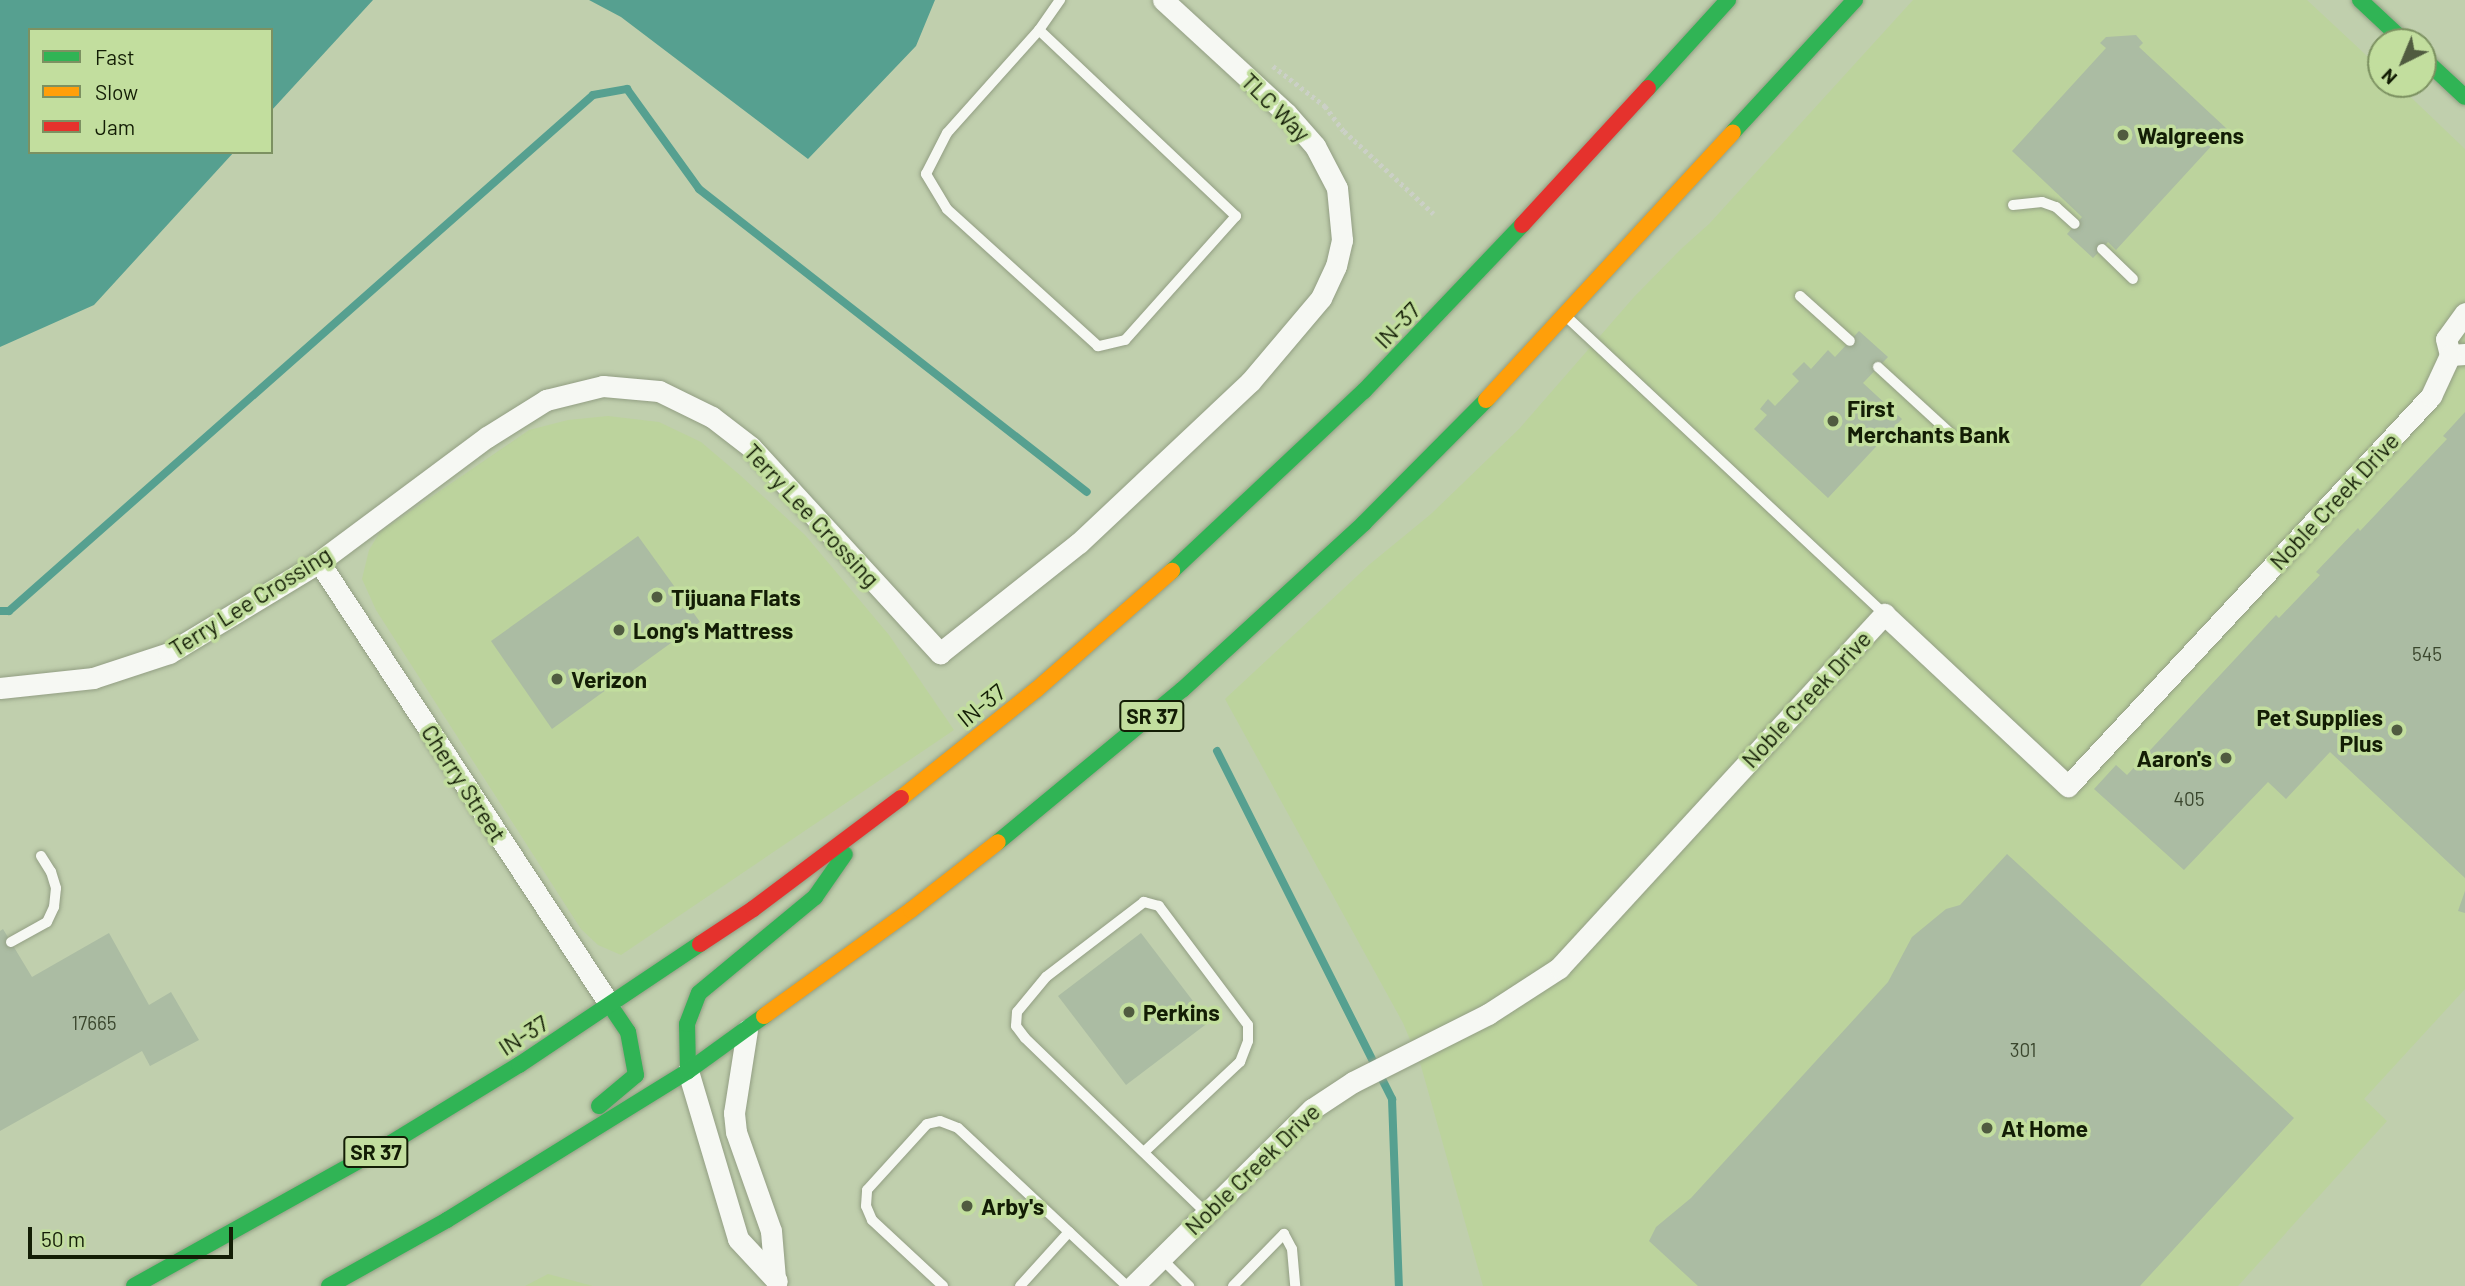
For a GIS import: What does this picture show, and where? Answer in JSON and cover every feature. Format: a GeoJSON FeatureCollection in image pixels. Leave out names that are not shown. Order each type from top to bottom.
{"type":"FeatureCollection","features":[{"type":"Feature","properties":{"kind":"main road","name":"IN-37"},"geometry":{"type":"LineString","coordinates":[[134,1286],[391,1143],[610,1005],[753,909],[867,824],[1036,690],[1230,519],[1364,391],[1471,281],[1728,0]]}},
{"type":"Feature","properties":{"kind":"main road","name":"SR 37"},"geometry":{"type":"LineString","coordinates":[[329,1286],[447,1220],[688,1071],[911,910],[1067,788],[1182,690],[1364,523],[1471,416],[1855,0]]}},
{"type":"Feature","properties":{"kind":"main road"},"geometry":{"type":"LineString","coordinates":[[2360,0],[2390,28]]}},
{"type":"Feature","properties":{"kind":"main road"},"geometry":{"type":"LineString","coordinates":[[2437,71],[2465,97]]}},
{"type":"Feature","properties":{"kind":"main road"},"geometry":{"type":"LineString","coordinates":[[688,1071],[687,1024],[699,993],[814,897],[867,824]]}},
{"type":"Feature","properties":{"kind":"main road"},"geometry":{"type":"LineString","coordinates":[[447,1220],[636,1074],[628,1032],[610,1005]]}},
{"type":"Feature","properties":{"kind":"street","name":"TLC Way"},"geometry":{"type":"LineString","coordinates":[[1163,0],[1286,113],[1315,146],[1337,188],[1342,240]]}},
{"type":"Feature","properties":{"kind":"street","name":"Terry Lee Crossing"},"geometry":{"type":"LineString","coordinates":[[0,688],[93,678],[169,653],[318,562],[487,437],[546,400],[603,386],[659,391],[712,418],[751,447],[940,653],[1079,543],[1250,382],[1321,298],[1336,267],[1342,240]]}},
{"type":"Feature","properties":{"kind":"street","name":"Noble Creek Drive"},"geometry":{"type":"LineString","coordinates":[[1133,1286],[1312,1109],[1353,1082],[1488,1014],[1559,968],[1884,614],[2068,786],[2431,396],[2458,354],[2446,339],[2465,313]]}},
{"type":"Feature","properties":{"kind":"street","name":"Cherry Street"},"geometry":{"type":"LineString","coordinates":[[318,562],[610,1005]]}},
{"type":"Feature","properties":{"kind":"street"},"geometry":{"type":"LineString","coordinates":[[747,1029],[734,1114],[736,1132],[771,1231],[776,1284]]}},
{"type":"Feature","properties":{"kind":"street"},"geometry":{"type":"LineString","coordinates":[[688,1071],[738,1239],[776,1284]]}},
{"type":"Feature","properties":{"kind":"lane"},"geometry":{"type":"LineString","coordinates":[[1039,30],[1236,216],[1125,340],[1098,346],[947,209],[926,174],[947,133],[1039,30],[1060,0]]}},
{"type":"Feature","properties":{"kind":"lane"},"geometry":{"type":"LineString","coordinates":[[2012,205],[2042,202],[2056,207],[2076,224]]}},
{"type":"Feature","properties":{"kind":"lane"},"geometry":{"type":"LineString","coordinates":[[2102,249],[2133,279]]}},
{"type":"Feature","properties":{"kind":"lane"},"geometry":{"type":"LineString","coordinates":[[1800,296],[1850,341]]}},
{"type":"Feature","properties":{"kind":"lane"},"geometry":{"type":"LineString","coordinates":[[1566,316],[1884,614]]}},
{"type":"Feature","properties":{"kind":"lane"},"geometry":{"type":"LineString","coordinates":[[1878,367],[1951,434]]}},
{"type":"Feature","properties":{"kind":"lane"},"geometry":{"type":"LineString","coordinates":[[11,942],[47,922],[54,908],[56,888],[51,872],[41,856]]}},
{"type":"Feature","properties":{"kind":"lane"},"geometry":{"type":"LineString","coordinates":[[1144,1152],[1240,1062],[1248,1041],[1248,1025],[1159,906],[1144,902],[1046,977],[1017,1012],[1016,1026],[1025,1038],[1205,1212]]}},
{"type":"Feature","properties":{"kind":"lane"},"geometry":{"type":"LineString","coordinates":[[943,1286],[872,1220],[866,1206],[867,1190],[927,1124],[940,1121],[958,1128],[1127,1286]]}},
{"type":"Feature","properties":{"kind":"lane"},"geometry":{"type":"LineString","coordinates":[[1020,1286],[1069,1232]]}},
{"type":"Feature","properties":{"kind":"lane"},"geometry":{"type":"LineString","coordinates":[[1233,1286],[1284,1234],[1293,1249],[1295,1286]]}},
{"type":"Feature","properties":{"kind":"lane"},"geometry":{"type":"LineString","coordinates":[[1161,1258],[1189,1286]]}},
{"type":"Feature","properties":{"kind":"path"},"geometry":{"type":"LineString","coordinates":[[1265,60],[1325,106],[1344,131],[1434,214]]}},
{"type":"Feature","properties":{"kind":"shaded area"},"geometry":{"type":"Polygon","coordinates":[[[1913,0],[2307,0],[2367,56],[2367,98],[2412,98],[2465,149],[2465,989],[2364,1099],[2387,1121],[2238,1286],[1483,1286],[1421,1066],[1403,1023],[1225,699],[1370,564],[1431,514],[1519,429],[1634,297],[1709,224],[1913,0]]]}},
{"type":"Feature","properties":{"kind":"shaded area"},"geometry":{"type":"Polygon","coordinates":[[[608,416],[659,422],[701,442],[741,476],[805,535],[889,635],[954,730],[621,955],[598,945],[581,929],[376,610],[362,579],[369,550],[380,532],[529,430],[568,420],[608,416]]]}},
{"type":"Feature","properties":{"kind":"shaded area"},"geometry":{"type":"Polygon","coordinates":[[[548,1274],[593,1286],[525,1286],[548,1274]]]}},
{"type":"Feature","properties":{"kind":"water"},"geometry":{"type":"Polygon","coordinates":[[[0,0],[373,0],[273,109],[273,28],[28,28],[28,154],[232,154],[94,305],[0,347],[0,0]]]}},
{"type":"Feature","properties":{"kind":"water"},"geometry":{"type":"Polygon","coordinates":[[[589,0],[935,0],[916,46],[808,159],[621,17],[589,0]]]}},
{"type":"Feature","properties":{"kind":"building"},"geometry":{"type":"Polygon","coordinates":[[[2136,35],[2143,43],[2139,47],[2227,129],[2116,250],[2108,242],[2093,258],[2067,234],[2082,217],[2012,151],[2106,48],[2100,43],[2106,37],[2136,35]]]}},
{"type":"Feature","properties":{"kind":"building"},"geometry":{"type":"Polygon","coordinates":[[[1859,331],[1888,357],[1863,383],[1902,419],[1828,498],[1754,429],[1767,415],[1760,409],[1768,399],[1775,406],[1799,381],[1792,374],[1804,362],[1811,369],[1828,350],[1835,357],[1859,331]]]}},
{"type":"Feature","properties":{"kind":"building"},"geometry":{"type":"Polygon","coordinates":[[[2465,412],[2465,878],[2330,752],[2286,799],[2268,782],[2184,870],[2094,789],[2116,765],[2127,775],[2276,615],[2279,618],[2320,575],[2316,572],[2358,528],[2360,531],[2447,439],[2443,436],[2465,412]]]}},
{"type":"Feature","properties":{"kind":"building"},"geometry":{"type":"Polygon","coordinates":[[[638,536],[700,622],[552,729],[491,641],[638,536]]]}},
{"type":"Feature","properties":{"kind":"building"},"geometry":{"type":"Polygon","coordinates":[[[2007,854],[2294,1118],[2140,1286],[1698,1286],[1649,1241],[1656,1227],[1691,1198],[1888,982],[1912,937],[1946,909],[1960,905],[2007,854]]]}},
{"type":"Feature","properties":{"kind":"building"},"geometry":{"type":"Polygon","coordinates":[[[2465,891],[2465,913],[2458,911],[2465,891]]]}},
{"type":"Feature","properties":{"kind":"building"},"geometry":{"type":"Polygon","coordinates":[[[3,929],[32,977],[109,933],[149,1005],[171,992],[199,1040],[150,1066],[142,1051],[0,1131],[0,931],[3,929]]]}},
{"type":"Feature","properties":{"kind":"building"},"geometry":{"type":"Polygon","coordinates":[[[1141,933],[1209,1022],[1126,1085],[1058,996],[1141,933]]]}},
{"type":"Feature","properties":{"kind":"waterway"},"geometry":{"type":"LineString","coordinates":[[0,611],[9,611],[593,95],[627,89],[699,189],[1087,492]]}},
{"type":"Feature","properties":{"kind":"waterway"},"geometry":{"type":"LineString","coordinates":[[1217,751],[1392,1099],[1399,1286]]}},
{"type":"Feature","properties":{"kind":"traffic: fast"},"geometry":{"type":"LineString","coordinates":[[1648,88],[1728,0]]}},
{"type":"Feature","properties":{"kind":"traffic: fast"},"geometry":{"type":"LineString","coordinates":[[1733,132],[1855,0]]}},
{"type":"Feature","properties":{"kind":"traffic: fast"},"geometry":{"type":"LineString","coordinates":[[2360,0],[2390,28]]}},
{"type":"Feature","properties":{"kind":"traffic: fast"},"geometry":{"type":"LineString","coordinates":[[2437,71],[2465,97]]}},
{"type":"Feature","properties":{"kind":"traffic: fast"},"geometry":{"type":"LineString","coordinates":[[1172,571],[1364,391],[1522,225]]}},
{"type":"Feature","properties":{"kind":"traffic: fast"},"geometry":{"type":"LineString","coordinates":[[998,842],[1182,690],[1364,523],[1486,400]]}},
{"type":"Feature","properties":{"kind":"traffic: fast"},"geometry":{"type":"LineString","coordinates":[[688,1071],[687,1024],[699,993],[815,897],[845,854]]}},
{"type":"Feature","properties":{"kind":"traffic: fast"},"geometry":{"type":"LineString","coordinates":[[134,1286],[391,1143],[519,1065],[700,944]]}},
{"type":"Feature","properties":{"kind":"traffic: fast"},"geometry":{"type":"LineString","coordinates":[[599,1106],[636,1075],[628,1032],[610,1005]]}},
{"type":"Feature","properties":{"kind":"traffic: fast"},"geometry":{"type":"LineString","coordinates":[[329,1286],[447,1220],[688,1071],[764,1016]]}},
{"type":"Feature","properties":{"kind":"traffic: slow"},"geometry":{"type":"LineString","coordinates":[[1486,400],[1733,132]]}},
{"type":"Feature","properties":{"kind":"traffic: slow"},"geometry":{"type":"LineString","coordinates":[[901,798],[1036,690],[1172,571]]}},
{"type":"Feature","properties":{"kind":"traffic: slow"},"geometry":{"type":"LineString","coordinates":[[764,1016],[911,910],[998,842]]}},
{"type":"Feature","properties":{"kind":"traffic: jam"},"geometry":{"type":"LineString","coordinates":[[1522,225],[1648,88]]}},
{"type":"Feature","properties":{"kind":"traffic: jam"},"geometry":{"type":"LineString","coordinates":[[700,944],[753,909],[901,798]]}},
{"type":"Feature","properties":{"kind":"place","name":"Walgreens"},"geometry":{"type":"Point","coordinates":[2123,135]}},
{"type":"Feature","properties":{"kind":"place","name":"First Merchants Bank"},"geometry":{"type":"Point","coordinates":[1833,421]}},
{"type":"Feature","properties":{"kind":"place","name":"Tijuana Flats"},"geometry":{"type":"Point","coordinates":[657,597]}},
{"type":"Feature","properties":{"kind":"place","name":"Long's Mattress"},"geometry":{"type":"Point","coordinates":[619,630]}},
{"type":"Feature","properties":{"kind":"place","name":"Verizon"},"geometry":{"type":"Point","coordinates":[557,679]}},
{"type":"Feature","properties":{"kind":"place","name":"Pet Supplies Plus"},"geometry":{"type":"Point","coordinates":[2397,730]}},
{"type":"Feature","properties":{"kind":"place","name":"Aaron's"},"geometry":{"type":"Point","coordinates":[2226,758]}},
{"type":"Feature","properties":{"kind":"place","name":"Perkins"},"geometry":{"type":"Point","coordinates":[1129,1012]}},
{"type":"Feature","properties":{"kind":"place","name":"At Home"},"geometry":{"type":"Point","coordinates":[1987,1128]}},
{"type":"Feature","properties":{"kind":"place","name":"Arby's"},"geometry":{"type":"Point","coordinates":[967,1206]}}]}
